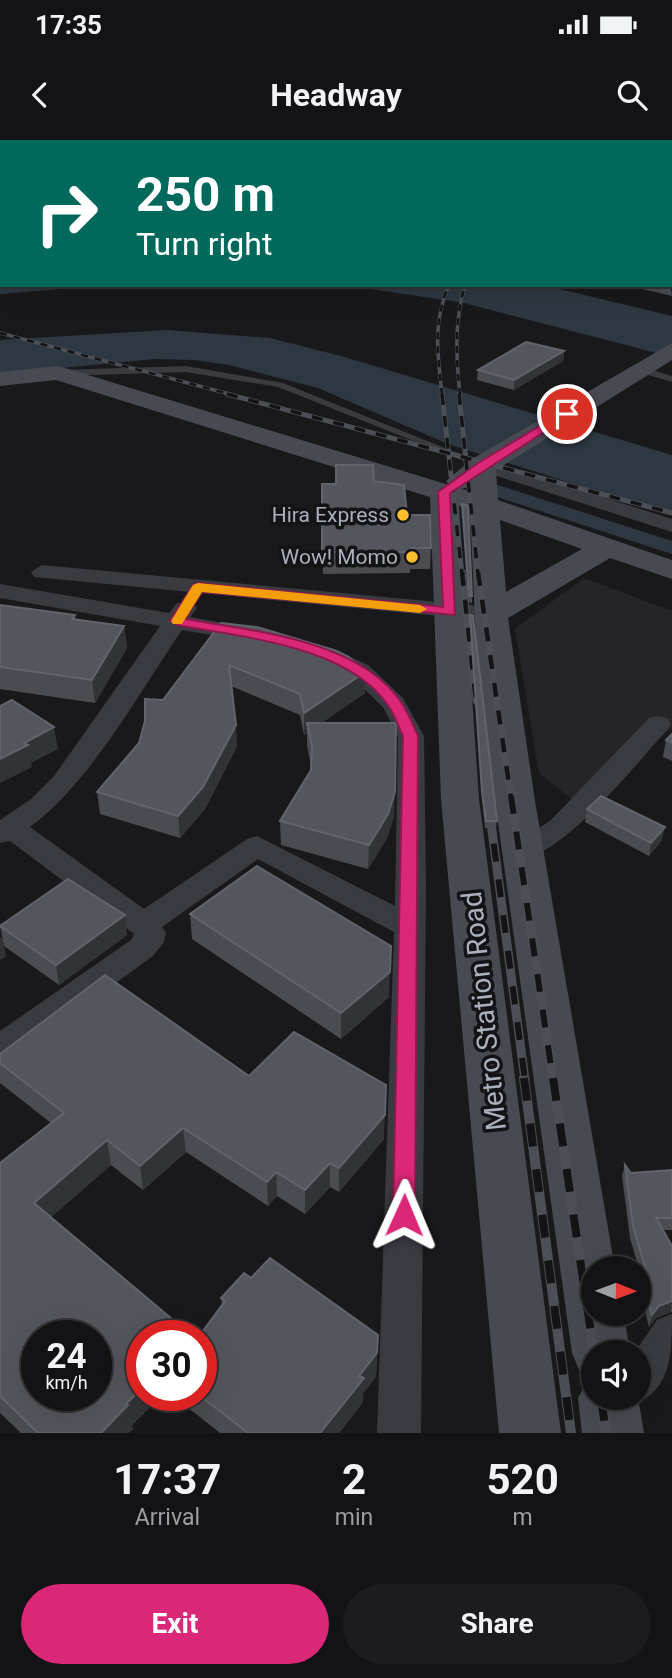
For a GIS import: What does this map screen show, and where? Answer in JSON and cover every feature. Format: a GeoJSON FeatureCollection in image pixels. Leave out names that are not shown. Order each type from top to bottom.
{"type":"FeatureCollection","features":[{"type":"Feature","properties":{"kind":"street"},"geometry":{"type":"LineString","coordinates":[[444,492],[486,463],[656,361]]}},
{"type":"Feature","properties":{"kind":"street"},"geometry":{"type":"LineString","coordinates":[[0,379],[57,373],[484,505],[672,585]]}},
{"type":"Feature","properties":{"kind":"street"},"geometry":{"type":"LineString","coordinates":[[486,463],[672,526]]}},
{"type":"Feature","properties":{"kind":"street","name":"Metro Station Road"},"geometry":{"type":"LineString","coordinates":[[486,463],[484,505],[469,601],[460,799],[530,1433]]}},
{"type":"Feature","properties":{"kind":"street","name":"Metro Station Road"},"geometry":{"type":"LineString","coordinates":[[444,492],[523,851],[586,1256]]}},
{"type":"Feature","properties":{"kind":"street"},"geometry":{"type":"LineString","coordinates":[[42,572],[198,587],[469,601],[598,553],[672,570]]}},
{"type":"Feature","properties":{"kind":"street"},"geometry":{"type":"LineString","coordinates":[[0,1049],[142,948],[150,933],[144,925],[6,831],[64,782],[198,587]]}},
{"type":"Feature","properties":{"kind":"street"},"geometry":{"type":"LineString","coordinates":[[0,591],[292,643],[359,670],[394,703],[411,736],[410,927],[399,1433]]}},
{"type":"Feature","properties":{"kind":"street"},"geometry":{"type":"LineString","coordinates":[[523,851],[560,828],[658,724]]}},
{"type":"Feature","properties":{"kind":"street"},"geometry":{"type":"LineString","coordinates":[[144,925],[257,846],[410,927]]}},
{"type":"Feature","properties":{"kind":"street"},"geometry":{"type":"LineString","coordinates":[[651,1363],[672,1334]]}},
{"type":"Feature","properties":{"kind":"lane"},"geometry":{"type":"LineString","coordinates":[[656,361],[672,379]]}},
{"type":"Feature","properties":{"kind":"lane"},"geometry":{"type":"LineString","coordinates":[[57,373],[186,369],[280,385],[486,463]]}},
{"type":"Feature","properties":{"kind":"shaded area"},"geometry":{"type":"Polygon","coordinates":[[[0,287],[86,287],[0,294],[0,287]]]}},
{"type":"Feature","properties":{"kind":"shaded area"},"geometry":{"type":"Polygon","coordinates":[[[357,287],[551,287],[672,316],[672,357],[464,303],[357,287]]]}},
{"type":"Feature","properties":{"kind":"shaded area"},"geometry":{"type":"Polygon","coordinates":[[[167,330],[270,338],[341,356],[672,455],[672,515],[448,444],[318,388],[229,365],[194,360],[155,359],[0,374],[0,340],[167,330]]]}},
{"type":"Feature","properties":{"kind":"shaded area"},"geometry":{"type":"Polygon","coordinates":[[[584,578],[672,611],[672,727],[583,808],[539,773],[515,629],[584,578]]]}},
{"type":"Feature","properties":{"kind":"building"},"geometry":{"type":"Polygon","coordinates":[[[526,342],[564,351],[514,380],[478,370],[526,342]]]}},
{"type":"Feature","properties":{"kind":"building"},"geometry":{"type":"Polygon","coordinates":[[[336,465],[373,465],[374,481],[404,485],[407,515],[430,515],[431,548],[411,548],[411,552],[322,552],[322,484],[336,484],[336,465]]]}},
{"type":"Feature","properties":{"kind":"building"},"geometry":{"type":"Polygon","coordinates":[[[462,504],[468,506],[472,596],[469,596],[462,504]]]}},
{"type":"Feature","properties":{"kind":"building"},"geometry":{"type":"Polygon","coordinates":[[[0,605],[75,615],[72,619],[124,626],[92,680],[0,667],[0,605]]]}},
{"type":"Feature","properties":{"kind":"building"},"geometry":{"type":"Polygon","coordinates":[[[470,615],[473,616],[497,821],[486,821],[482,792],[470,615]]]}},
{"type":"Feature","properties":{"kind":"building"},"geometry":{"type":"Polygon","coordinates":[[[221,623],[257,627],[337,651],[349,657],[365,672],[304,713],[300,694],[229,665],[236,725],[203,787],[178,816],[97,792],[139,743],[145,721],[145,699],[163,700],[221,623]]]}},
{"type":"Feature","properties":{"kind":"building"},"geometry":{"type":"Polygon","coordinates":[[[12,700],[54,727],[24,743],[28,745],[0,759],[0,706],[12,700]]]}},
{"type":"Feature","properties":{"kind":"building"},"geometry":{"type":"Polygon","coordinates":[[[307,723],[396,723],[395,792],[388,814],[369,845],[280,821],[311,770],[312,746],[307,723]]]}},
{"type":"Feature","properties":{"kind":"building"},"geometry":{"type":"Polygon","coordinates":[[[601,796],[665,827],[651,843],[587,809],[601,796]]]}},
{"type":"Feature","properties":{"kind":"building"},"geometry":{"type":"Polygon","coordinates":[[[257,866],[391,946],[390,972],[341,1013],[190,914],[257,866]]]}},
{"type":"Feature","properties":{"kind":"building"},"geometry":{"type":"Polygon","coordinates":[[[68,879],[125,915],[56,965],[0,926],[68,879]]]}},
{"type":"Feature","properties":{"kind":"building"},"geometry":{"type":"Polygon","coordinates":[[[105,975],[249,1076],[294,1032],[386,1085],[385,1115],[339,1168],[330,1163],[305,1190],[276,1172],[267,1182],[183,1128],[140,1166],[107,1140],[34,1203],[173,1320],[126,1320],[126,1407],[101,1433],[38,1433],[0,1396],[0,1163],[64,1113],[0,1063],[0,1054],[105,975]]]}},
{"type":"Feature","properties":{"kind":"building"},"geometry":{"type":"Polygon","coordinates":[[[625,1165],[631,1173],[672,1170],[672,1218],[656,1218],[672,1246],[672,1301],[659,1306],[652,1315],[651,1256],[642,1256],[633,1226],[625,1165]]]}},
{"type":"Feature","properties":{"kind":"building"},"geometry":{"type":"Polygon","coordinates":[[[270,1258],[378,1335],[377,1353],[359,1376],[364,1378],[320,1433],[248,1433],[217,1409],[217,1320],[211,1320],[225,1301],[221,1298],[244,1273],[251,1278],[270,1258]]]}},
{"type":"Feature","properties":{"kind":"waterway"},"geometry":{"type":"LineString","coordinates":[[492,489],[672,548]]}},
{"type":"Feature","properties":{"kind":"railway"},"geometry":{"type":"LineString","coordinates":[[442,395],[438,326],[448,287]]}},
{"type":"Feature","properties":{"kind":"railway"},"geometry":{"type":"LineString","coordinates":[[460,395],[457,340],[465,287]]}},
{"type":"Feature","properties":{"kind":"railway"},"geometry":{"type":"LineString","coordinates":[[0,333],[233,395]]}},
{"type":"Feature","properties":{"kind":"railway"},"geometry":{"type":"LineString","coordinates":[[227,394],[449,453]]}},
{"type":"Feature","properties":{"kind":"railway"},"geometry":{"type":"LineString","coordinates":[[442,394],[449,453]]}},
{"type":"Feature","properties":{"kind":"railway"},"geometry":{"type":"LineString","coordinates":[[459,394],[466,458]]}},
{"type":"Feature","properties":{"kind":"railway"},"geometry":{"type":"LineString","coordinates":[[449,453],[466,458]]}},
{"type":"Feature","properties":{"kind":"railway"},"geometry":{"type":"LineString","coordinates":[[449,453],[462,574]]}},
{"type":"Feature","properties":{"kind":"railway"},"geometry":{"type":"LineString","coordinates":[[466,458],[672,513]]}},
{"type":"Feature","properties":{"kind":"railway"},"geometry":{"type":"LineString","coordinates":[[466,458],[478,574]]}},
{"type":"Feature","properties":{"kind":"railway"},"geometry":{"type":"LineString","coordinates":[[462,572],[476,701]]}},
{"type":"Feature","properties":{"kind":"railway"},"geometry":{"type":"LineString","coordinates":[[478,572],[511,798]]}},
{"type":"Feature","properties":{"kind":"railway"},"geometry":{"type":"LineString","coordinates":[[511,796],[553,1080]]}},
{"type":"Feature","properties":{"kind":"railway"},"geometry":{"type":"LineString","coordinates":[[489,808],[525,1080]]}},
{"type":"Feature","properties":{"kind":"railway"},"geometry":{"type":"LineString","coordinates":[[524,1078],[571,1433]]}},
{"type":"Feature","properties":{"kind":"railway"},"geometry":{"type":"LineString","coordinates":[[553,1078],[592,1340]]}},
{"type":"Feature","properties":{"kind":"railway"},"geometry":{"type":"LineString","coordinates":[[603,1410],[606,1433]]}},
{"type":"Feature","properties":{"kind":"slow traffic"},"geometry":{"type":"LineString","coordinates":[[178,621],[198,587],[420,609]]}},
{"type":"Feature","properties":{"kind":"place","name":"Hira Express"},"geometry":{"type":"Point","coordinates":[403,515]}},
{"type":"Feature","properties":{"kind":"place","name":"Wow! Momo"},"geometry":{"type":"Point","coordinates":[412,557]}},
{"type":"Feature","properties":{"kind":"route"},"geometry":{"type":"LineString","coordinates":[[404,1215],[411,885],[411,736],[394,703],[359,670],[305,645],[177,621],[198,587],[450,612],[444,492],[482,465],[567,414]]}}]}
